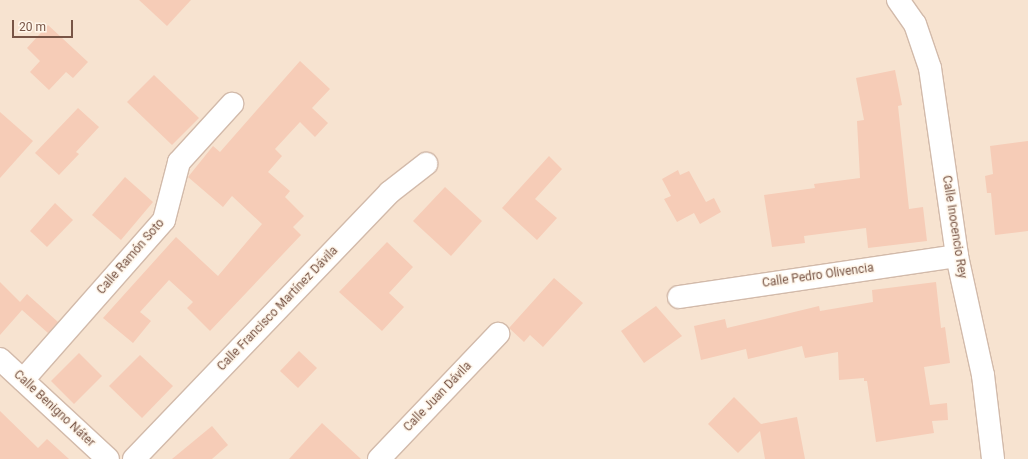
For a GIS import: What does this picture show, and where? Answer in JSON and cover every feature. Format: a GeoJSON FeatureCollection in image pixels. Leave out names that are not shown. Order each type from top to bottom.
{"type":"FeatureCollection","features":[{"type":"Feature","properties":{"kind":"street","name":"Calle Inocencio Rey"},"geometry":{"type":"LineString","coordinates":[[898,0],[915,24],[930,68],[957,256],[982,375],[993,459]]}},
{"type":"Feature","properties":{"kind":"street","name":"Calle Ramón Soto"},"geometry":{"type":"LineString","coordinates":[[23,380],[164,220],[179,162],[232,104]]}},
{"type":"Feature","properties":{"kind":"street","name":"Calle Francisco Martínez Dávila"},"geometry":{"type":"LineString","coordinates":[[134,459],[390,192],[426,164]]}},
{"type":"Feature","properties":{"kind":"street","name":"Calle Pedro Olivencia"},"geometry":{"type":"LineString","coordinates":[[679,297],[957,256]]}},
{"type":"Feature","properties":{"kind":"street","name":"Calle Juan Dávila"},"geometry":{"type":"LineString","coordinates":[[379,459],[498,334]]}},
{"type":"Feature","properties":{"kind":"street","name":"Calle Benigno Náter"},"geometry":{"type":"LineString","coordinates":[[0,359],[108,459]]}},
{"type":"Feature","properties":{"kind":"shaded area"},"geometry":{"type":"Polygon","coordinates":[[[0,0],[1028,0],[1028,459],[0,459],[0,0]]]}},
{"type":"Feature","properties":{"kind":"building"},"geometry":{"type":"Polygon","coordinates":[[[139,0],[191,0],[167,26],[139,0]]]}},
{"type":"Feature","properties":{"kind":"building"},"geometry":{"type":"Polygon","coordinates":[[[48,25],[88,62],[73,78],[66,72],[49,90],[30,72],[40,61],[27,48],[48,25]]]}},
{"type":"Feature","properties":{"kind":"building"},"geometry":{"type":"Polygon","coordinates":[[[300,61],[330,89],[312,108],[328,123],[315,137],[300,122],[275,149],[282,156],[268,172],[290,191],[285,197],[304,216],[293,227],[301,235],[210,331],[187,308],[193,302],[169,280],[140,312],[151,321],[133,343],[103,318],[176,237],[218,276],[262,224],[232,196],[223,207],[188,177],[213,146],[220,152],[300,61]]]}},
{"type":"Feature","properties":{"kind":"building"},"geometry":{"type":"Polygon","coordinates":[[[895,70],[902,105],[898,106],[909,209],[923,207],[927,241],[868,248],[866,228],[804,236],[805,243],[772,247],[764,195],[815,188],[814,184],[860,178],[857,121],[864,120],[856,78],[895,70]]]}},
{"type":"Feature","properties":{"kind":"building"},"geometry":{"type":"Polygon","coordinates":[[[154,75],[199,118],[172,145],[127,102],[154,75]]]}},
{"type":"Feature","properties":{"kind":"building"},"geometry":{"type":"Polygon","coordinates":[[[78,108],[99,127],[76,152],[79,154],[59,175],[35,153],[78,108]]]}},
{"type":"Feature","properties":{"kind":"building"},"geometry":{"type":"Polygon","coordinates":[[[0,112],[33,141],[0,178],[0,112]]]}},
{"type":"Feature","properties":{"kind":"building"},"geometry":{"type":"Polygon","coordinates":[[[1028,141],[1028,231],[995,235],[991,193],[987,193],[985,176],[993,174],[990,146],[1028,141]]]}},
{"type":"Feature","properties":{"kind":"building"},"geometry":{"type":"Polygon","coordinates":[[[549,156],[562,169],[535,199],[557,218],[537,240],[502,208],[549,156]]]}},
{"type":"Feature","properties":{"kind":"building"},"geometry":{"type":"Polygon","coordinates":[[[678,170],[680,175],[689,171],[706,202],[714,198],[721,212],[700,224],[694,213],[677,222],[664,199],[671,196],[662,179],[678,170]]]}},
{"type":"Feature","properties":{"kind":"building"},"geometry":{"type":"Polygon","coordinates":[[[125,177],[153,202],[121,240],[92,215],[125,177]]]}},
{"type":"Feature","properties":{"kind":"building"},"geometry":{"type":"Polygon","coordinates":[[[445,187],[482,221],[451,256],[413,221],[445,187]]]}},
{"type":"Feature","properties":{"kind":"building"},"geometry":{"type":"Polygon","coordinates":[[[55,203],[73,220],[47,247],[30,231],[55,203]]]}},
{"type":"Feature","properties":{"kind":"building"},"geometry":{"type":"Polygon","coordinates":[[[387,242],[413,267],[389,293],[404,307],[382,331],[339,292],[387,242]]]}},
{"type":"Feature","properties":{"kind":"building"},"geometry":{"type":"Polygon","coordinates":[[[554,278],[583,303],[543,347],[530,335],[524,342],[509,328],[554,278]]]}},
{"type":"Feature","properties":{"kind":"building"},"geometry":{"type":"Polygon","coordinates":[[[0,282],[20,302],[27,294],[58,322],[48,333],[22,310],[0,335],[0,282]]]}},
{"type":"Feature","properties":{"kind":"building"},"geometry":{"type":"Polygon","coordinates":[[[936,282],[941,328],[945,327],[950,363],[924,367],[930,405],[947,403],[948,420],[932,421],[934,433],[876,442],[867,381],[864,381],[864,378],[839,380],[838,352],[805,358],[802,346],[748,359],[746,349],[701,360],[694,326],[725,319],[727,328],[819,306],[820,311],[873,302],[872,290],[936,282]]]}},
{"type":"Feature","properties":{"kind":"building"},"geometry":{"type":"Polygon","coordinates":[[[656,306],[682,336],[644,363],[621,331],[656,306]]]}},
{"type":"Feature","properties":{"kind":"building"},"geometry":{"type":"Polygon","coordinates":[[[299,351],[317,368],[298,388],[280,371],[299,351]]]}},
{"type":"Feature","properties":{"kind":"building"},"geometry":{"type":"Polygon","coordinates":[[[79,353],[102,376],[74,404],[51,381],[79,353]]]}},
{"type":"Feature","properties":{"kind":"building"},"geometry":{"type":"Polygon","coordinates":[[[140,355],[173,386],[142,418],[109,386],[140,355]]]}},
{"type":"Feature","properties":{"kind":"building"},"geometry":{"type":"Polygon","coordinates":[[[734,397],[761,424],[797,417],[805,459],[765,459],[760,431],[738,453],[708,424],[734,397]]]}},
{"type":"Feature","properties":{"kind":"building"},"geometry":{"type":"Polygon","coordinates":[[[0,411],[38,448],[47,439],[69,459],[0,459],[0,411]]]}},
{"type":"Feature","properties":{"kind":"building"},"geometry":{"type":"Polygon","coordinates":[[[322,423],[361,459],[289,459],[322,423]]]}},
{"type":"Feature","properties":{"kind":"building"},"geometry":{"type":"Polygon","coordinates":[[[212,426],[228,445],[212,459],[172,459],[212,426]]]}}]}
